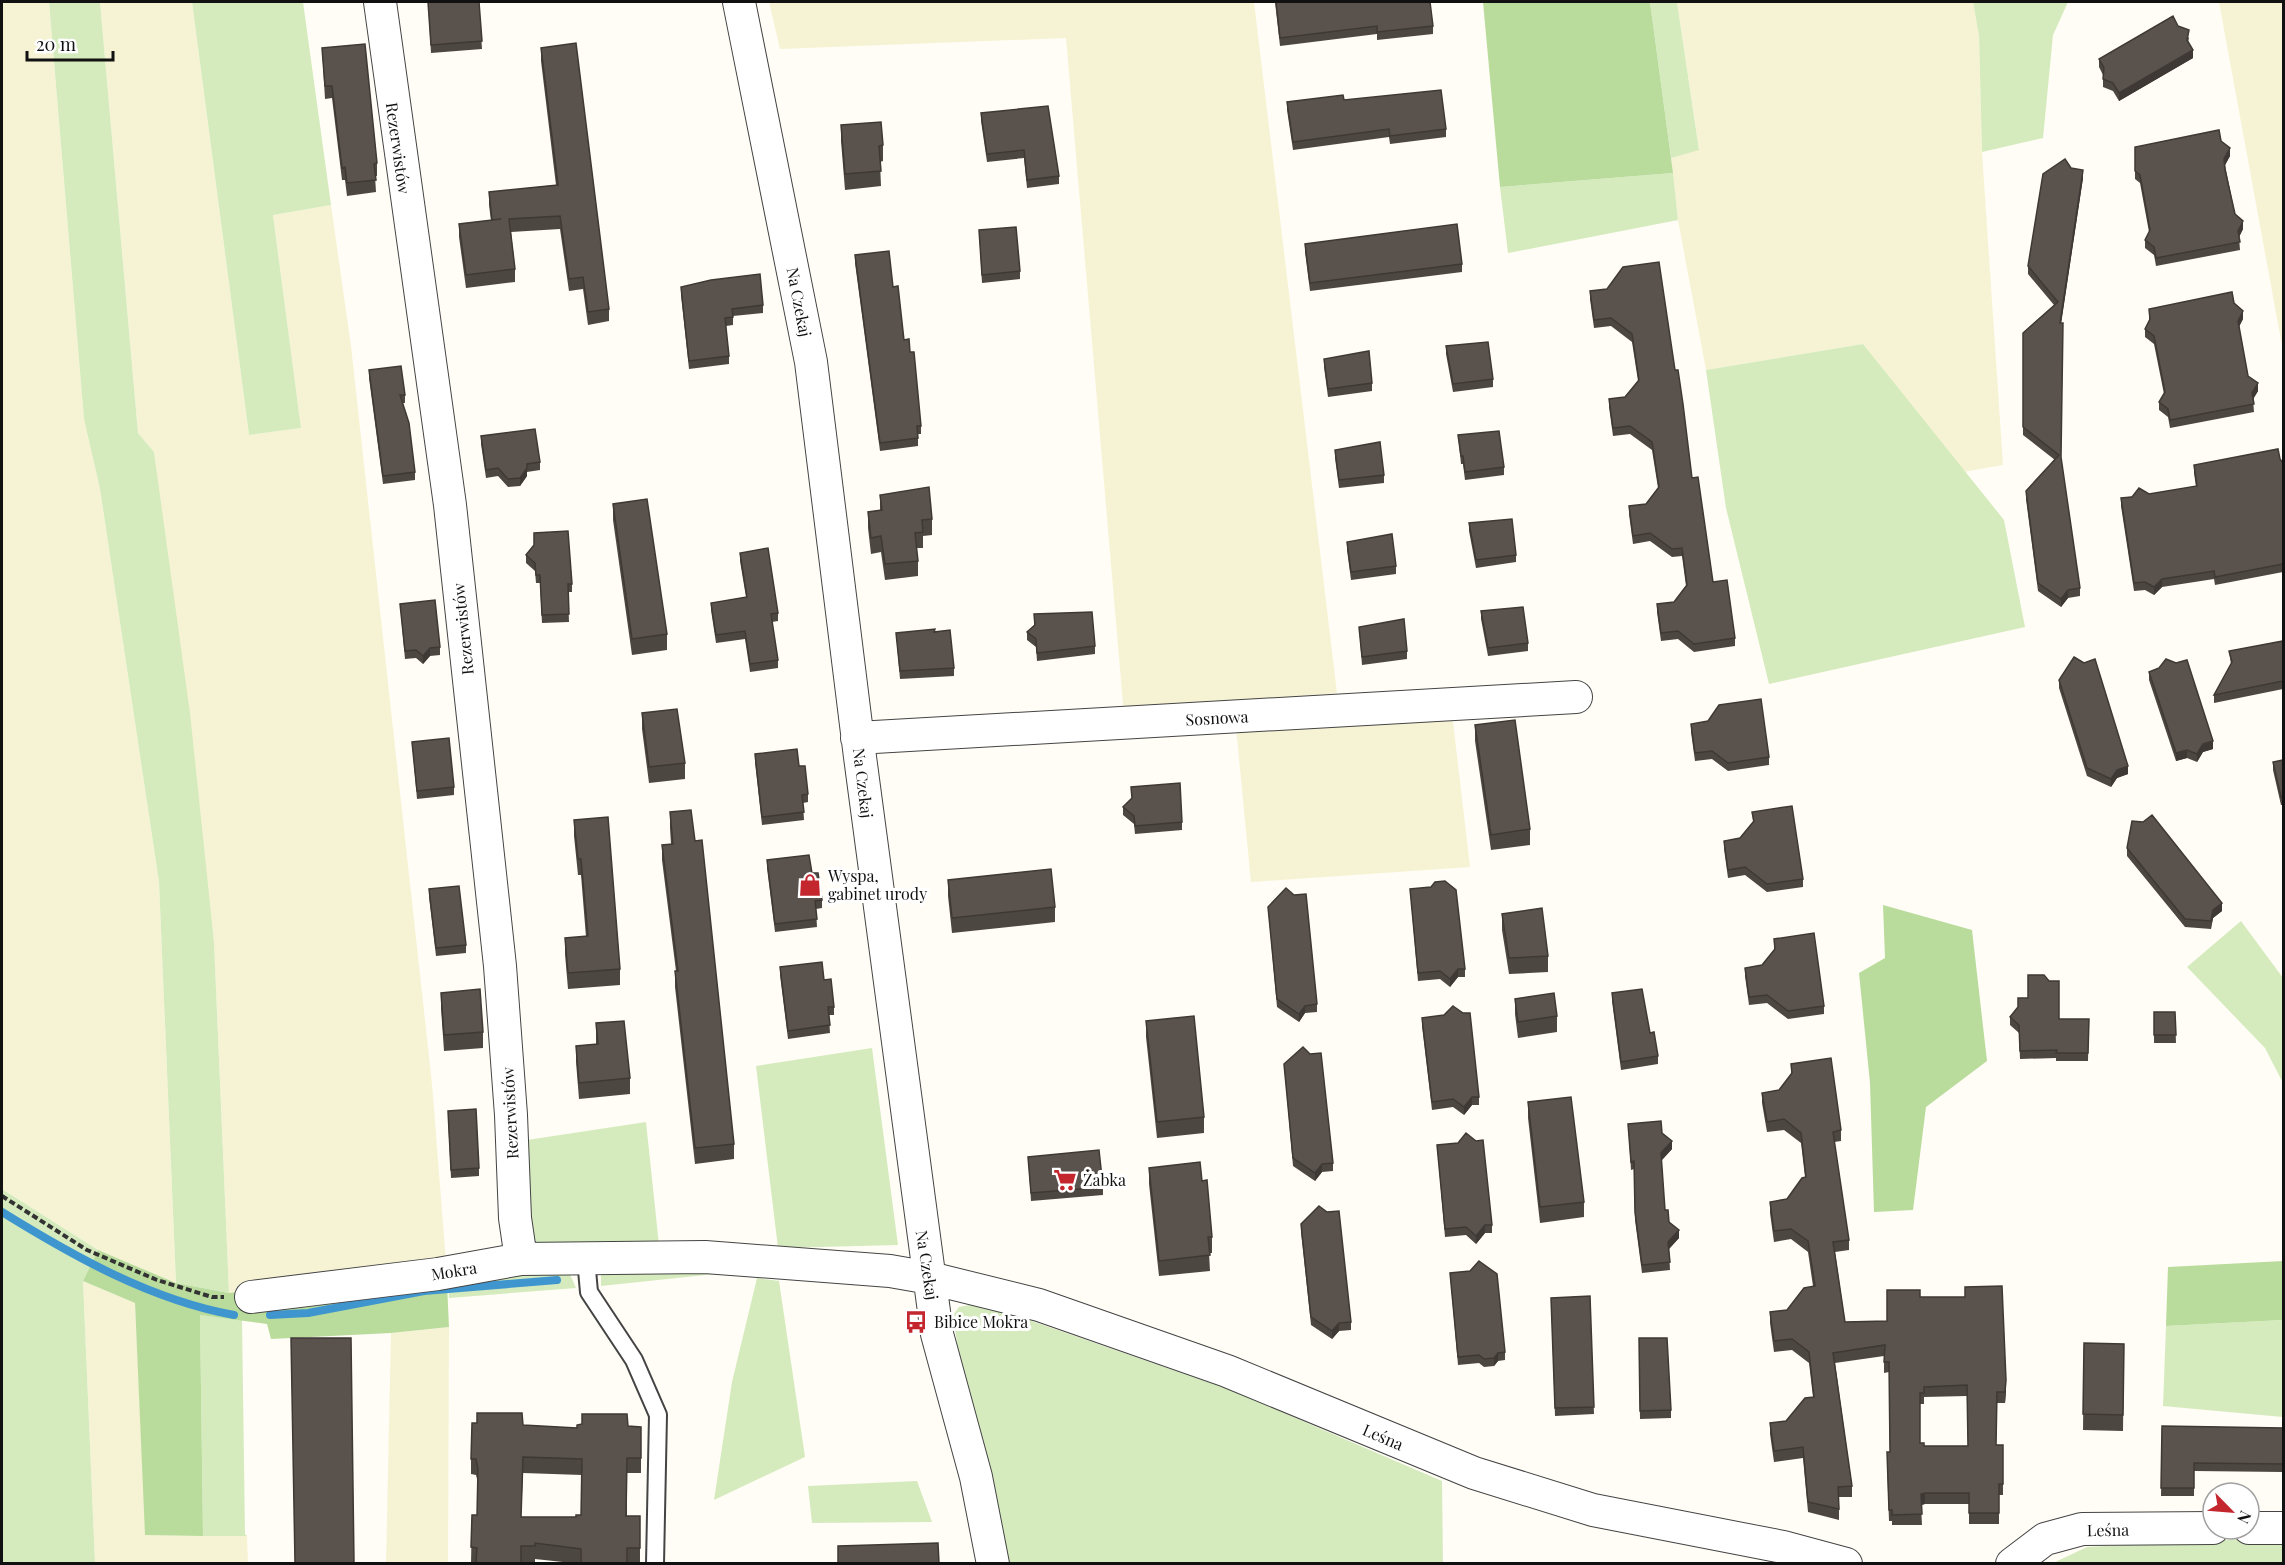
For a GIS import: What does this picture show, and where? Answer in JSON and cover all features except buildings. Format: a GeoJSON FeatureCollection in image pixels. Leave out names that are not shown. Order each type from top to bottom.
{"type":"FeatureCollection","features":[{"type":"Feature","properties":{"kind":"street","name":"Rezerwistów"},"geometry":{"type":"LineString","coordinates":[[380,2],[451,516],[500,966],[511,1115],[515,1218],[521,1259]]}},
{"type":"Feature","properties":{"kind":"street","name":"Na Czekaj"},"geometry":{"type":"LineString","coordinates":[[739,2],[811,362],[857,738],[937,1334],[976,1477],[993,1563]]}},
{"type":"Feature","properties":{"kind":"street","name":"Sosnowa"},"geometry":{"type":"LineString","coordinates":[[857,738],[1576,697]]}},
{"type":"Feature","properties":{"kind":"street","name":"Mokra"},"geometry":{"type":"LineString","coordinates":[[251,1297],[438,1274],[521,1259],[705,1257],[879,1270],[930,1278]]}},
{"type":"Feature","properties":{"kind":"street","name":"Leśna"},"geometry":{"type":"LineString","coordinates":[[930,1278],[1039,1305],[1227,1371],[1400,1445],[1474,1473],[1593,1510],[1783,1547],[1846,1563]]}},
{"type":"Feature","properties":{"kind":"street","name":"Leśna"},"geometry":{"type":"LineString","coordinates":[[2012,1563],[2045,1539],[2082,1529],[2201,1528]]}},
{"type":"Feature","properties":{"kind":"street"},"geometry":{"type":"LineString","coordinates":[[2261,1528],[2283,1528]]}},
{"type":"Feature","properties":{"kind":"lane"},"geometry":{"type":"LineString","coordinates":[[586,1259],[589,1292],[634,1360],[658,1415],[655,1563]]}},
{"type":"Feature","properties":{"kind":"path"},"geometry":{"type":"LineString","coordinates":[[2,1196],[87,1250],[157,1280],[212,1297],[251,1297]]}},
{"type":"Feature","properties":{"kind":"shaded area"},"geometry":{"type":"Polygon","coordinates":[[[2,2],[49,2],[84,418],[100,489],[159,882],[176,1283],[98,1250],[2,1189],[2,2]]]}},
{"type":"Feature","properties":{"kind":"shaded area"},"geometry":{"type":"Polygon","coordinates":[[[100,2],[192,2],[249,435],[301,428],[273,215],[331,205],[351,346],[432,1084],[446,1262],[229,1293],[214,942],[154,452],[138,433],[100,2]]]}},
{"type":"Feature","properties":{"kind":"shaded area"},"geometry":{"type":"Polygon","coordinates":[[[769,2],[1254,2],[1337,693],[1124,716],[1066,38],[780,49],[769,2]]]}},
{"type":"Feature","properties":{"kind":"shaded area"},"geometry":{"type":"Polygon","coordinates":[[[1677,2],[1973,2],[1979,36],[1982,152],[2003,465],[1963,472],[1863,344],[1706,370],[1678,220],[1671,158],[1699,149],[1677,2]]]}},
{"type":"Feature","properties":{"kind":"shaded area"},"geometry":{"type":"Polygon","coordinates":[[[2219,2],[2283,2],[2283,351],[2219,2]]]}},
{"type":"Feature","properties":{"kind":"shaded area"},"geometry":{"type":"Polygon","coordinates":[[[1452,713],[1470,867],[1251,882],[1236,728],[1452,713]]]}},
{"type":"Feature","properties":{"kind":"shaded area"},"geometry":{"type":"Polygon","coordinates":[[[83,1281],[135,1303],[146,1535],[247,1536],[248,1563],[95,1563],[83,1281]]]}},
{"type":"Feature","properties":{"kind":"shaded area"},"geometry":{"type":"Polygon","coordinates":[[[449,1327],[448,1563],[386,1564],[391,1333],[449,1327]]]}},
{"type":"Feature","properties":{"kind":"green space"},"geometry":{"type":"Polygon","coordinates":[[[49,2],[100,2],[138,433],[154,452],[190,713],[214,942],[229,1293],[176,1283],[159,882],[100,489],[84,419],[49,2]]]}},
{"type":"Feature","properties":{"kind":"green space"},"geometry":{"type":"Polygon","coordinates":[[[192,2],[303,2],[331,205],[273,215],[301,428],[249,435],[192,2]]]}},
{"type":"Feature","properties":{"kind":"green space"},"geometry":{"type":"Polygon","coordinates":[[[1483,2],[1650,2],[1673,173],[1500,187],[1483,2]]]}},
{"type":"Feature","properties":{"kind":"green space"},"geometry":{"type":"Polygon","coordinates":[[[1650,2],[1677,2],[1699,150],[1671,158],[1650,2]]]}},
{"type":"Feature","properties":{"kind":"green space"},"geometry":{"type":"Polygon","coordinates":[[[1973,2],[2068,2],[2053,35],[2043,138],[1982,152],[1979,36],[1973,2]]]}},
{"type":"Feature","properties":{"kind":"green space"},"geometry":{"type":"Polygon","coordinates":[[[1673,173],[1678,220],[1508,253],[1500,187],[1673,173]]]}},
{"type":"Feature","properties":{"kind":"green space"},"geometry":{"type":"Polygon","coordinates":[[[1863,344],[2004,520],[2025,627],[1769,684],[1726,508],[1706,370],[1863,344]]]}},
{"type":"Feature","properties":{"kind":"green space"},"geometry":{"type":"Polygon","coordinates":[[[1883,905],[1972,930],[1987,1061],[1926,1107],[1913,1210],[1874,1212],[1870,1083],[1859,973],[1885,958],[1883,905]]]}},
{"type":"Feature","properties":{"kind":"green space"},"geometry":{"type":"Polygon","coordinates":[[[2241,921],[2283,978],[2283,1083],[2265,1048],[2187,967],[2241,921]]]}},
{"type":"Feature","properties":{"kind":"green space"},"geometry":{"type":"Polygon","coordinates":[[[872,1048],[898,1245],[778,1248],[756,1066],[872,1048]]]}},
{"type":"Feature","properties":{"kind":"green space"},"geometry":{"type":"Polygon","coordinates":[[[646,1122],[659,1245],[535,1246],[524,1213],[527,1140],[646,1122]]]}},
{"type":"Feature","properties":{"kind":"green space"},"geometry":{"type":"Polygon","coordinates":[[[2,1189],[98,1250],[83,1281],[95,1563],[2,1563],[2,1189]]]}},
{"type":"Feature","properties":{"kind":"green space"},"geometry":{"type":"Polygon","coordinates":[[[98,1250],[176,1283],[229,1293],[446,1262],[449,1327],[391,1333],[271,1339],[267,1324],[200,1315],[203,1536],[145,1535],[135,1303],[83,1281],[98,1250]]]}},
{"type":"Feature","properties":{"kind":"green space"},"geometry":{"type":"Polygon","coordinates":[[[2283,1261],[2283,1320],[2166,1326],[2168,1267],[2283,1261]]]}},
{"type":"Feature","properties":{"kind":"green space"},"geometry":{"type":"Polygon","coordinates":[[[714,1266],[715,1274],[601,1286],[601,1272],[714,1266]]]}},
{"type":"Feature","properties":{"kind":"green space"},"geometry":{"type":"Polygon","coordinates":[[[569,1272],[576,1288],[449,1298],[448,1281],[569,1272]]]}},
{"type":"Feature","properties":{"kind":"green space"},"geometry":{"type":"Polygon","coordinates":[[[757,1278],[779,1281],[805,1457],[714,1500],[732,1382],[757,1278]]]}},
{"type":"Feature","properties":{"kind":"green space"},"geometry":{"type":"Polygon","coordinates":[[[980,1303],[1233,1391],[1442,1481],[1443,1563],[1005,1563],[962,1378],[953,1315],[959,1307],[980,1303]]]}},
{"type":"Feature","properties":{"kind":"green space"},"geometry":{"type":"Polygon","coordinates":[[[200,1315],[242,1320],[245,1534],[247,1536],[203,1536],[200,1315]]]}},
{"type":"Feature","properties":{"kind":"green space"},"geometry":{"type":"Polygon","coordinates":[[[2283,1320],[2283,1417],[2163,1406],[2166,1326],[2283,1320]]]}},
{"type":"Feature","properties":{"kind":"green space"},"geometry":{"type":"Polygon","coordinates":[[[917,1481],[932,1522],[812,1523],[808,1486],[917,1481]]]}},
{"type":"Feature","properties":{"kind":"green space"},"geometry":{"type":"Polygon","coordinates":[[[2283,1537],[2283,1563],[2051,1564],[2087,1547],[2205,1541],[2261,1541],[2261,1538],[2283,1537]]]}},
{"type":"Feature","properties":{"kind":"waterway"},"geometry":{"type":"LineString","coordinates":[[2,1212],[85,1260],[143,1287],[173,1299],[234,1315]]}},
{"type":"Feature","properties":{"kind":"waterway"},"geometry":{"type":"LineString","coordinates":[[270,1315],[308,1313],[424,1291],[557,1280]]}},
{"type":"Feature","properties":{"kind":"place","name":"Wyspa, gabinet urody"},"geometry":{"type":"Point","coordinates":[810,885]}},
{"type":"Feature","properties":{"kind":"place","name":"Żabka"},"geometry":{"type":"Point","coordinates":[1065,1180]}},
{"type":"Feature","properties":{"kind":"place","name":"Bibice Mokra"},"geometry":{"type":"Point","coordinates":[916,1322]}}]}
